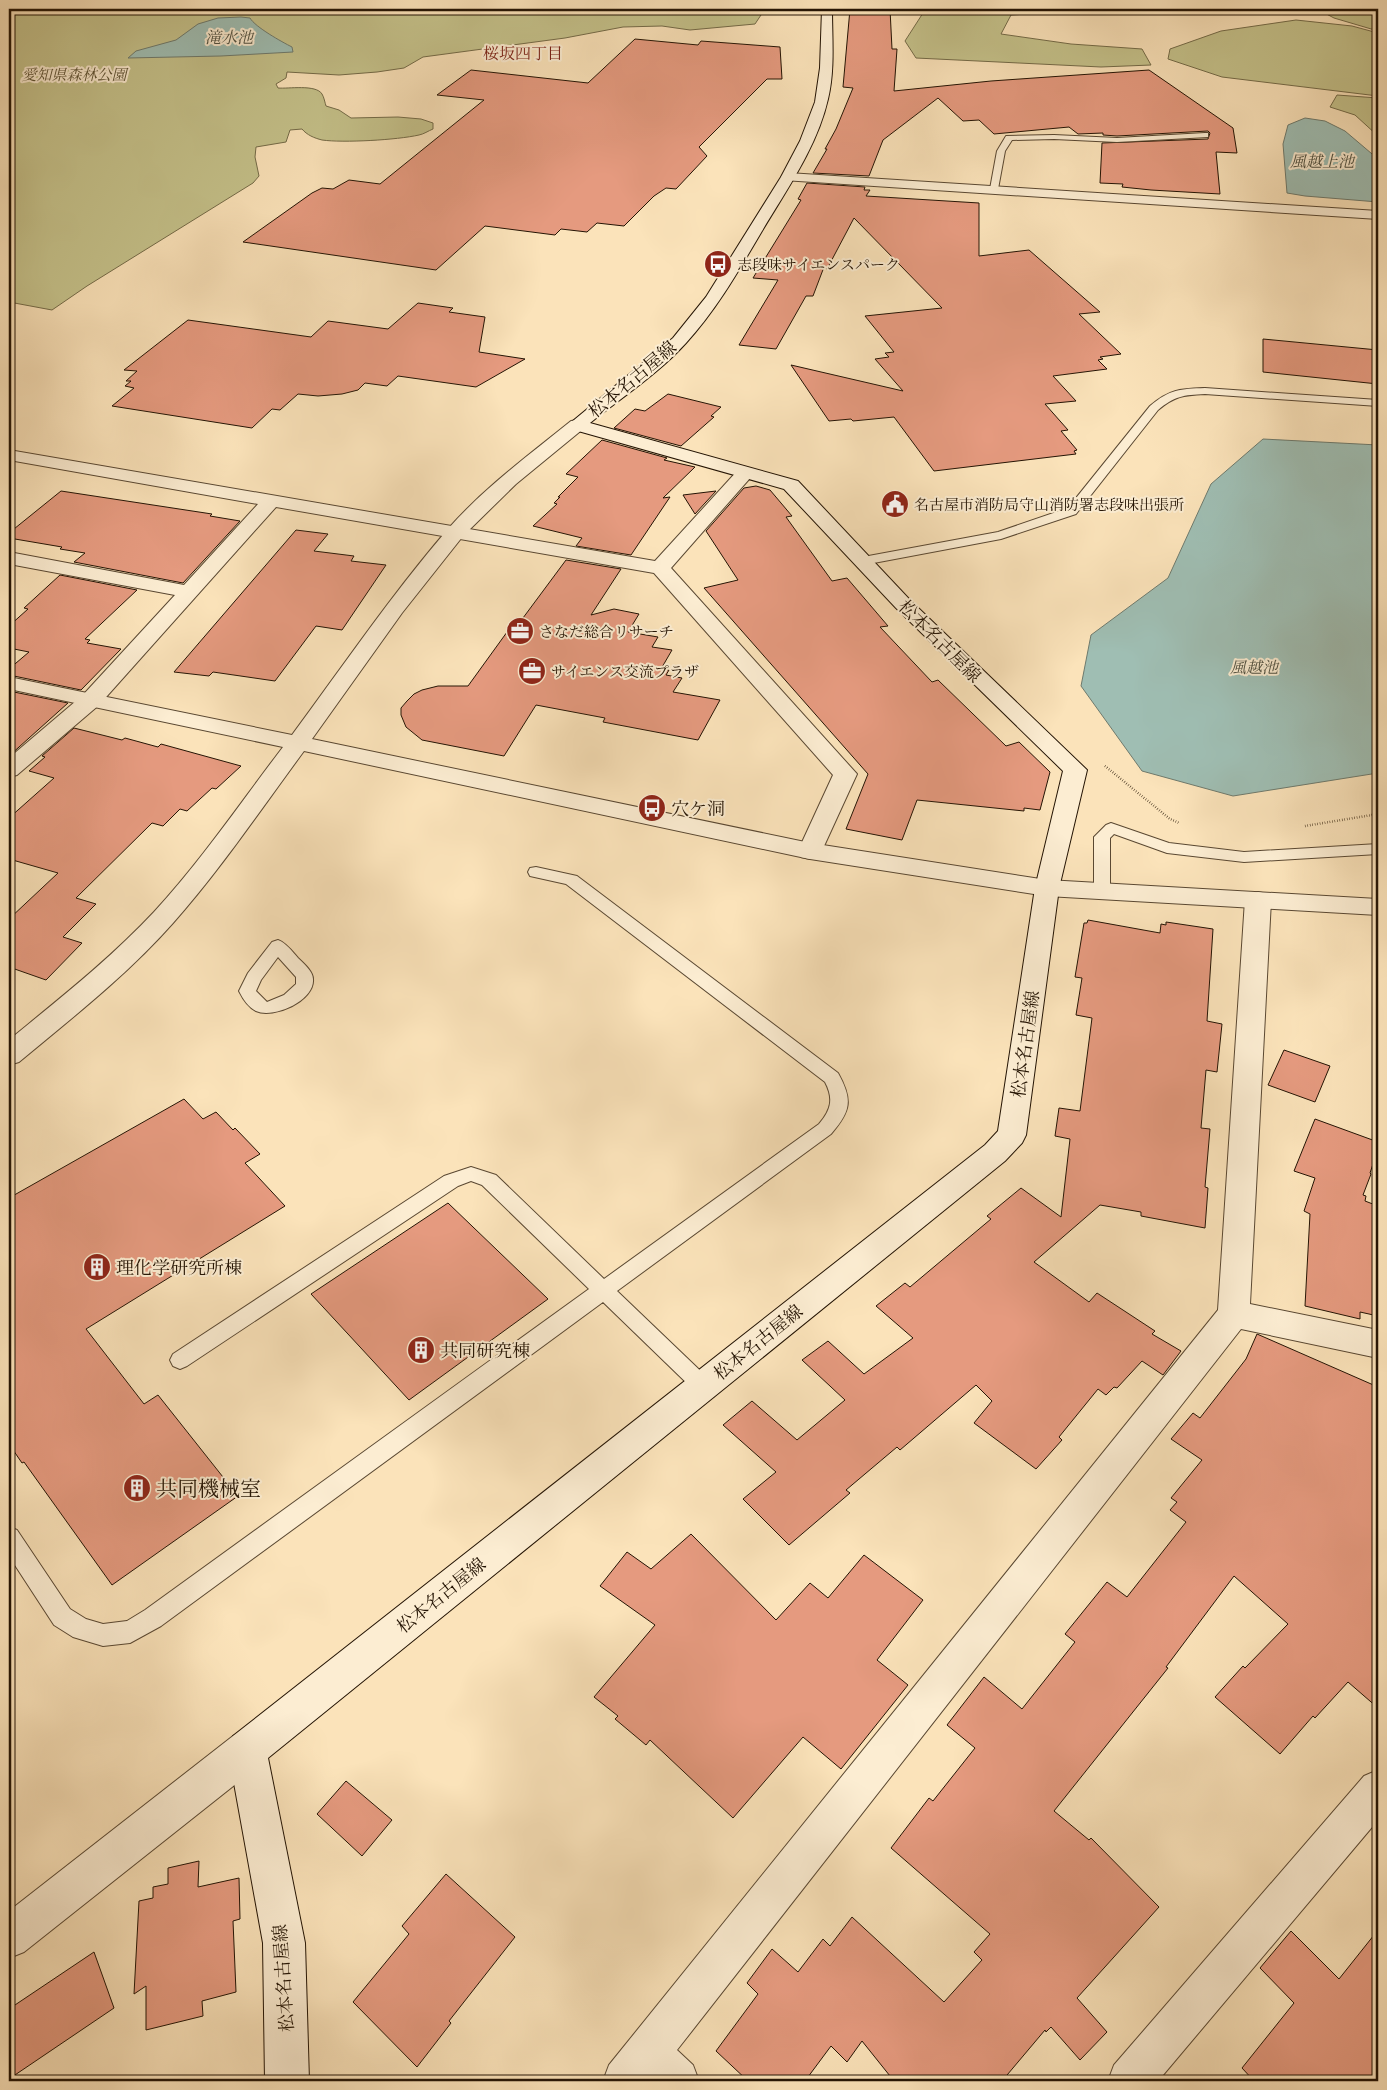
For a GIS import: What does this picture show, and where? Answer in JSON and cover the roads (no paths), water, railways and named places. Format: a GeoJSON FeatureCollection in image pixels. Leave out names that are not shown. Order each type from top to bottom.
{"type":"FeatureCollection","features":[{"type":"Feature","properties":{"kind":"street","name":"松本名古屋線"},"geometry":{"type":"LineString","coordinates":[[577,425],[665,353],[714,300],[788,177],[821,102],[826,62],[827,9]]}},
{"type":"Feature","properties":{"kind":"street"},"geometry":{"type":"LineString","coordinates":[[788,177],[1378,215]]}},
{"type":"Feature","properties":{"kind":"street","name":"松本名古屋線"},"geometry":{"type":"LineString","coordinates":[[286,2081],[284,1943],[247,1750],[995,1153],[1012,1136],[1047,888],[1074,770],[903,604],[791,485],[577,425]]}},
{"type":"Feature","properties":{"kind":"street"},"geometry":{"type":"LineString","coordinates":[[9,1055],[106,972],[163,917],[298,743],[395,610],[456,532],[509,480],[577,425]]}},
{"type":"Feature","properties":{"kind":"street"},"geometry":{"type":"LineString","coordinates":[[9,455],[660,568],[845,774],[810,851]]}},
{"type":"Feature","properties":{"kind":"street"},"geometry":{"type":"LineString","coordinates":[[660,568],[746,473]]}},
{"type":"Feature","properties":{"kind":"street"},"geometry":{"type":"LineString","coordinates":[[9,770],[91,700],[271,501]]}},
{"type":"Feature","properties":{"kind":"street"},"geometry":{"type":"LineString","coordinates":[[9,558],[189,592]]}},
{"type":"Feature","properties":{"kind":"street"},"geometry":{"type":"LineString","coordinates":[[9,684],[810,851],[1047,888],[1378,907]]}},
{"type":"Feature","properties":{"kind":"street"},"geometry":{"type":"LineString","coordinates":[[650,2072],[1234,1314],[1258,900]]}},
{"type":"Feature","properties":{"kind":"street"},"geometry":{"type":"LineString","coordinates":[[1234,1314],[1378,1344]]}},
{"type":"Feature","properties":{"kind":"street"},"geometry":{"type":"LineString","coordinates":[[9,1937],[247,1750]]}},
{"type":"Feature","properties":{"kind":"street"},"geometry":{"type":"LineString","coordinates":[[1130,2081],[1378,1790]]}},
{"type":"Feature","properties":{"kind":"lane"},"geometry":{"type":"LineString","coordinates":[[994,189],[1001,151],[1009,138],[1054,137],[1116,140],[1205,135]]}},
{"type":"Feature","properties":{"kind":"lane"},"geometry":{"type":"LineString","coordinates":[[863,561],[1001,536],[1072,511],[1154,408],[1167,397],[1182,392],[1222,391],[1378,403]]}},
{"type":"Feature","properties":{"kind":"lane"},"geometry":{"type":"LineString","coordinates":[[1102,891],[1102,837],[1111,828],[1167,848],[1244,857],[1378,849]]}},
{"type":"Feature","properties":{"kind":"lane"},"geometry":{"type":"LineString","coordinates":[[9,1537],[62,1617],[81,1629],[104,1635],[130,1632],[177,1600],[825,1129],[838,1114],[841,1102],[838,1089],[832,1078],[571,880],[536,872]]}},
{"type":"Feature","properties":{"kind":"lane"},"geometry":{"type":"LineString","coordinates":[[180,1360],[451,1181],[471,1174],[488,1180],[704,1386]]}},
{"type":"Feature","properties":{"kind":"water","name":"滝水池"},"geometry":{"type":"Polygon","coordinates":[[[218,18],[250,18],[263,30],[292,47],[293,52],[128,58],[136,51],[176,40],[198,24],[218,18]]]}},
{"type":"Feature","properties":{"kind":"water","name":"風越上池"},"geometry":{"type":"Polygon","coordinates":[[[1305,118],[1325,121],[1345,131],[1378,159],[1378,202],[1287,193],[1283,144],[1288,125],[1305,118]]]}},
{"type":"Feature","properties":{"kind":"water","name":"風越池"},"geometry":{"type":"Polygon","coordinates":[[[1263,439],[1378,445],[1378,773],[1233,796],[1142,771],[1081,686],[1091,635],[1168,578],[1211,484],[1263,439]]]}},
{"type":"Feature","properties":{"kind":"place","name":"志段味サイエンスパーク"},"geometry":{"type":"Point","coordinates":[718,264]}},
{"type":"Feature","properties":{"kind":"place","name":"名古屋市消防局守山消防署志段味出張所"},"geometry":{"type":"Point","coordinates":[895,504]}},
{"type":"Feature","properties":{"kind":"place","name":"さなだ総合リサーチ"},"geometry":{"type":"Point","coordinates":[520,631]}},
{"type":"Feature","properties":{"kind":"place","name":"サイエンス交流プラザ"},"geometry":{"type":"Point","coordinates":[532,671]}},
{"type":"Feature","properties":{"kind":"place","name":"穴ケ洞"},"geometry":{"type":"Point","coordinates":[652,808]}},
{"type":"Feature","properties":{"kind":"place","name":"理化学研究所棟"},"geometry":{"type":"Point","coordinates":[97,1267]}},
{"type":"Feature","properties":{"kind":"place","name":"共同研究棟"},"geometry":{"type":"Point","coordinates":[421,1350]}},
{"type":"Feature","properties":{"kind":"place","name":"共同機械室"},"geometry":{"type":"Point","coordinates":[137,1488]}},
{"type":"Feature","properties":{"kind":"district","name":"桜坂四丁目"},"geometry":{"type":"Point","coordinates":[523,53]}},
{"type":"Feature","properties":{"kind":"park label","name":"愛知県森林公園"},"geometry":{"type":"Point","coordinates":[74,74]}}]}
